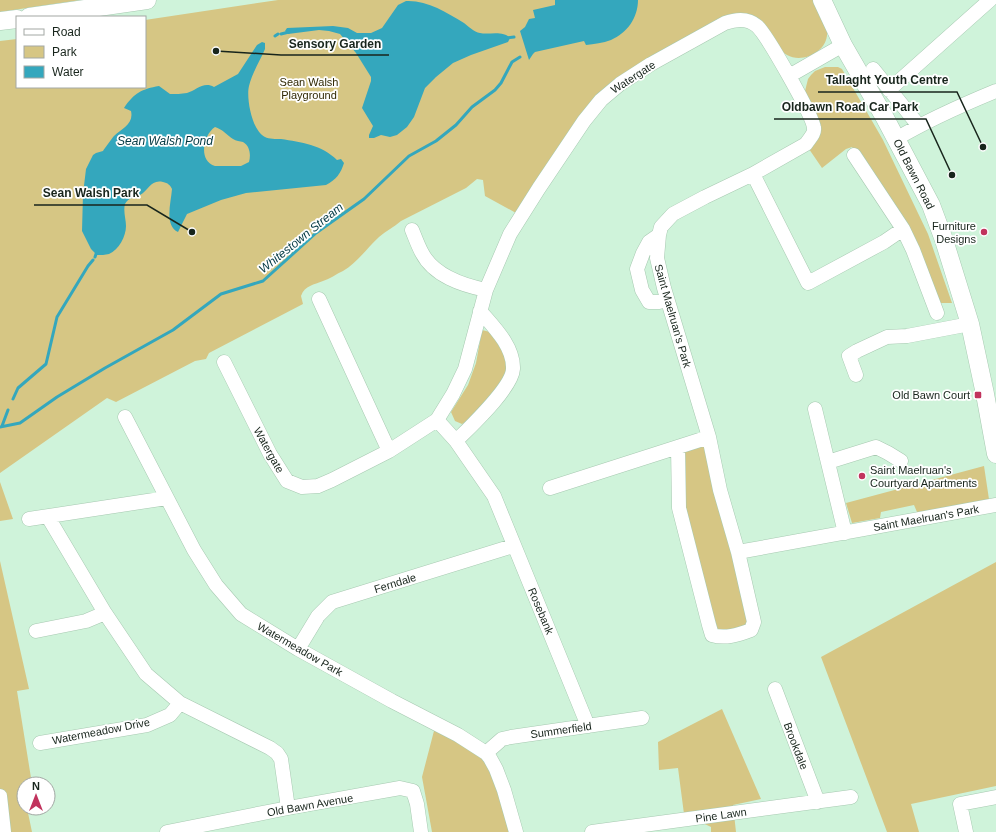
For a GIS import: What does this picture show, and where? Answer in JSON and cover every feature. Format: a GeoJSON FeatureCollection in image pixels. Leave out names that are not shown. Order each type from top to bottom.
{"type":"FeatureCollection","features":[{"type":"Feature","properties":{"kind":"main road"},"geometry":{"type":"LineString","coordinates":[[37,16],[147,0]]}},
{"type":"Feature","properties":{"kind":"main road","name":"Old Bawn Road"},"geometry":{"type":"LineString","coordinates":[[822,0],[843,45],[896,138],[931,205],[944,240],[970,324],[996,454]]}},
{"type":"Feature","properties":{"kind":"main road"},"geometry":{"type":"LineString","coordinates":[[0,21],[16,19]]}},
{"type":"Feature","properties":{"kind":"street"},"geometry":{"type":"LineString","coordinates":[[889,90],[990,0]]}},
{"type":"Feature","properties":{"kind":"street","name":"Watergate"},"geometry":{"type":"LineString","coordinates":[[224,362],[270,454],[287,481],[302,487],[318,486],[389,451],[438,420],[465,369],[486,290],[510,234],[589,114],[601,100],[620,84],[651,64],[726,23],[739,20],[752,22],[757,26],[789,76]]}},
{"type":"Feature","properties":{"kind":"street"},"geometry":{"type":"LineString","coordinates":[[789,76],[843,45]]}},
{"type":"Feature","properties":{"kind":"street"},"geometry":{"type":"LineString","coordinates":[[873,69],[919,126]]}},
{"type":"Feature","properties":{"kind":"street","name":"Saint Maelruan's Park"},"geometry":{"type":"LineString","coordinates":[[678,447],[679,508],[710,630],[712,635],[720,637],[737,635],[751,630],[754,622],[738,552],[720,490],[709,437],[667,300],[657,258],[659,235],[662,227],[673,214],[753,174],[806,144],[812,136],[814,128],[809,113],[789,76]]}},
{"type":"Feature","properties":{"kind":"street"},"geometry":{"type":"LineString","coordinates":[[896,138],[996,91]]}},
{"type":"Feature","properties":{"kind":"street"},"geometry":{"type":"LineString","coordinates":[[854,155],[904,229],[937,314]]}},
{"type":"Feature","properties":{"kind":"street"},"geometry":{"type":"LineString","coordinates":[[753,174],[808,283],[884,242],[904,229]]}},
{"type":"Feature","properties":{"kind":"street"},"geometry":{"type":"LineString","coordinates":[[412,230],[423,255],[440,274],[469,286],[486,290]]}},
{"type":"Feature","properties":{"kind":"street"},"geometry":{"type":"LineString","coordinates":[[659,235],[649,242],[642,253],[637,269],[642,290],[650,302],[667,300]]}},
{"type":"Feature","properties":{"kind":"street"},"geometry":{"type":"LineString","coordinates":[[319,299],[389,451]]}},
{"type":"Feature","properties":{"kind":"street"},"geometry":{"type":"LineString","coordinates":[[438,420],[456,441],[480,418],[510,381],[513,370],[511,357],[505,341],[480,312]]}},
{"type":"Feature","properties":{"kind":"street"},"geometry":{"type":"LineString","coordinates":[[856,375],[849,356],[887,337],[907,336],[970,324]]}},
{"type":"Feature","properties":{"kind":"street"},"geometry":{"type":"LineString","coordinates":[[815,409],[845,533]]}},
{"type":"Feature","properties":{"kind":"street","name":"Watermeadow Park"},"geometry":{"type":"LineString","coordinates":[[126,417],[194,550],[216,585],[241,614],[298,649],[392,701],[458,735],[486,754],[496,769],[504,790],[516,832]]}},
{"type":"Feature","properties":{"kind":"street"},"geometry":{"type":"LineString","coordinates":[[550,488],[709,437]]}},
{"type":"Feature","properties":{"kind":"street","name":"Rosebank"},"geometry":{"type":"LineString","coordinates":[[456,441],[494,496],[588,726]]}},
{"type":"Feature","properties":{"kind":"street"},"geometry":{"type":"LineString","coordinates":[[828,462],[876,447],[901,461]]}},
{"type":"Feature","properties":{"kind":"street"},"geometry":{"type":"LineString","coordinates":[[29,519],[167,498]]}},
{"type":"Feature","properties":{"kind":"street","name":"Saint Maelruan's Park"},"geometry":{"type":"LineString","coordinates":[[738,552],[996,505]]}},
{"type":"Feature","properties":{"kind":"street"},"geometry":{"type":"LineString","coordinates":[[48,517],[106,613],[146,674],[180,703],[270,748],[277,753],[280,759],[288,808]]}},
{"type":"Feature","properties":{"kind":"street","name":"Ferndale"},"geometry":{"type":"LineString","coordinates":[[298,649],[318,616],[332,602],[514,546]]}},
{"type":"Feature","properties":{"kind":"street"},"geometry":{"type":"LineString","coordinates":[[36,631],[86,621],[106,613]]}},
{"type":"Feature","properties":{"kind":"street","name":"Brookdale"},"geometry":{"type":"LineString","coordinates":[[775,690],[818,802]]}},
{"type":"Feature","properties":{"kind":"street","name":"Watermeadow Drive"},"geometry":{"type":"LineString","coordinates":[[40,743],[147,725],[170,715],[180,703]]}},
{"type":"Feature","properties":{"kind":"street","name":"Summerfield"},"geometry":{"type":"LineString","coordinates":[[486,754],[502,739],[642,718]]}},
{"type":"Feature","properties":{"kind":"street","name":"Old Bawn Avenue"},"geometry":{"type":"LineString","coordinates":[[167,832],[400,788],[413,791],[417,804],[421,832]]}},
{"type":"Feature","properties":{"kind":"street"},"geometry":{"type":"LineString","coordinates":[[0,796],[4,832]]}},
{"type":"Feature","properties":{"kind":"street","name":"Pine Lawn"},"geometry":{"type":"LineString","coordinates":[[592,832],[851,797]]}},
{"type":"Feature","properties":{"kind":"street"},"geometry":{"type":"LineString","coordinates":[[966,832],[960,804],[996,797]]}},
{"type":"Feature","properties":{"kind":"green space"},"geometry":{"type":"Polygon","coordinates":[[[0,0],[81,0],[0,12],[0,0]]]}},
{"type":"Feature","properties":{"kind":"green space","name":"Sean Walsh Playground"},"geometry":{"type":"Polygon","coordinates":[[[278,0],[813,0],[826,27],[827,38],[824,44],[814,54],[800,58],[793,57],[787,55],[779,48],[752,16],[745,13],[738,13],[724,17],[617,78],[598,94],[516,213],[485,196],[483,180],[477,179],[466,188],[401,221],[379,237],[348,268],[328,279],[307,287],[301,296],[303,304],[209,353],[206,359],[195,361],[116,402],[107,398],[0,473],[0,41],[16,39],[16,88],[146,88],[146,20],[278,0]]]}},
{"type":"Feature","properties":{"kind":"green space"},"geometry":{"type":"Polygon","coordinates":[[[825,67],[838,67],[842,69],[883,140],[928,234],[952,303],[934,303],[859,157],[852,147],[846,149],[822,168],[809,149],[805,91],[808,79],[811,75],[815,71],[825,67]]]}},
{"type":"Feature","properties":{"kind":"green space"},"geometry":{"type":"Polygon","coordinates":[[[482,330],[494,333],[509,364],[506,379],[470,419],[462,424],[455,421],[451,412],[468,385],[476,363],[482,330]]]}},
{"type":"Feature","properties":{"kind":"green space"},"geometry":{"type":"Polygon","coordinates":[[[709,437],[754,622],[720,637],[679,508],[678,447],[709,437]]]}},
{"type":"Feature","properties":{"kind":"green space"},"geometry":{"type":"Polygon","coordinates":[[[984,466],[990,506],[920,519],[914,505],[881,512],[880,518],[852,523],[846,503],[984,466]]]}},
{"type":"Feature","properties":{"kind":"green space"},"geometry":{"type":"Polygon","coordinates":[[[0,482],[13,519],[0,521],[0,482]]]}},
{"type":"Feature","properties":{"kind":"green space"},"geometry":{"type":"Polygon","coordinates":[[[0,561],[29,689],[17,691],[31,776],[16,776],[16,816],[29,816],[32,832],[0,832],[0,561]]]}},
{"type":"Feature","properties":{"kind":"green space"},"geometry":{"type":"Polygon","coordinates":[[[996,562],[996,786],[911,804],[919,832],[887,832],[821,657],[996,562]]]}},
{"type":"Feature","properties":{"kind":"green space"},"geometry":{"type":"Polygon","coordinates":[[[722,709],[761,799],[733,805],[736,832],[711,832],[711,827],[684,814],[678,768],[659,770],[658,742],[722,709]]]}},
{"type":"Feature","properties":{"kind":"green space"},"geometry":{"type":"Polygon","coordinates":[[[435,727],[487,760],[511,832],[432,832],[422,777],[435,727]]]}},
{"type":"Feature","properties":{"kind":"water"},"geometry":{"type":"Polygon","coordinates":[[[555,0],[638,0],[634,19],[627,29],[617,37],[598,43],[586,45],[584,41],[535,52],[529,60],[520,31],[525,27],[529,19],[535,18],[533,10],[555,5],[555,0]]]}},
{"type":"Feature","properties":{"kind":"water"},"geometry":{"type":"Polygon","coordinates":[[[406,1],[421,2],[443,11],[478,32],[500,33],[510,38],[508,42],[453,63],[436,77],[425,88],[414,117],[407,127],[397,135],[390,137],[381,135],[374,138],[369,138],[373,126],[362,108],[371,77],[356,53],[340,34],[319,30],[288,34],[285,31],[287,28],[333,26],[348,28],[357,33],[371,33],[382,28],[398,5],[406,1]]]}},
{"type":"Feature","properties":{"kind":"water","name":"Sean Walsh Pond"},"geometry":{"type":"Polygon","coordinates":[[[262,42],[265,43],[265,49],[252,76],[248,91],[248,98],[253,121],[260,134],[271,139],[289,140],[311,145],[325,151],[337,160],[341,159],[344,163],[338,176],[326,185],[246,193],[221,200],[187,214],[178,232],[171,224],[169,213],[172,189],[170,185],[159,181],[153,183],[140,195],[126,202],[124,209],[126,230],[119,246],[109,254],[97,255],[91,249],[82,231],[83,194],[86,169],[93,155],[103,151],[114,136],[129,123],[131,119],[131,111],[124,108],[139,92],[159,86],[170,94],[187,93],[206,85],[214,87],[238,74],[257,45],[262,42]],[[215,127],[211,131],[205,142],[204,154],[206,159],[215,166],[241,166],[249,162],[250,156],[247,146],[243,142],[233,139],[215,127]]]}},
{"type":"Feature","properties":{"kind":"waterway"},"geometry":{"type":"LineString","coordinates":[[281,34],[289,32]]}},
{"type":"Feature","properties":{"kind":"waterway"},"geometry":{"type":"LineString","coordinates":[[506,38],[514,37]]}},
{"type":"Feature","properties":{"kind":"waterway","name":"Whitestown Stream"},"geometry":{"type":"LineString","coordinates":[[0,427],[20,423],[57,397],[173,330],[221,294],[263,281],[316,233],[364,199],[409,156],[436,141],[456,125],[472,107],[495,90],[501,83],[512,62],[520,57]]}},
{"type":"Feature","properties":{"kind":"waterway"},"geometry":{"type":"LineString","coordinates":[[95,257],[97,251]]}},
{"type":"Feature","properties":{"kind":"waterway"},"geometry":{"type":"LineString","coordinates":[[13,399],[18,388],[46,364],[57,317],[93,260]]}},
{"type":"Feature","properties":{"kind":"waterway"},"geometry":{"type":"LineString","coordinates":[[2,426],[8,410]]}},
{"type":"Feature","properties":{"kind":"place","name":"Sensory Garden"},"geometry":{"type":"Point","coordinates":[216,51]}},
{"type":"Feature","properties":{"kind":"place","name":"Tallaght Youth Centre"},"geometry":{"type":"Point","coordinates":[983,147]}},
{"type":"Feature","properties":{"kind":"place","name":"Oldbawn Road Car Park"},"geometry":{"type":"Point","coordinates":[952,175]}},
{"type":"Feature","properties":{"kind":"place","name":"Sean Walsh Park"},"geometry":{"type":"Point","coordinates":[192,232]}},
{"type":"Feature","properties":{"kind":"place","name":"Furniture Designs"},"geometry":{"type":"Point","coordinates":[984,232]}},
{"type":"Feature","properties":{"kind":"place","name":"Old Bawn Court"},"geometry":{"type":"Point","coordinates":[978,395]}},
{"type":"Feature","properties":{"kind":"place","name":"Saint Maelruan's Courtyard Apartments"},"geometry":{"type":"Point","coordinates":[862,476]}}]}
